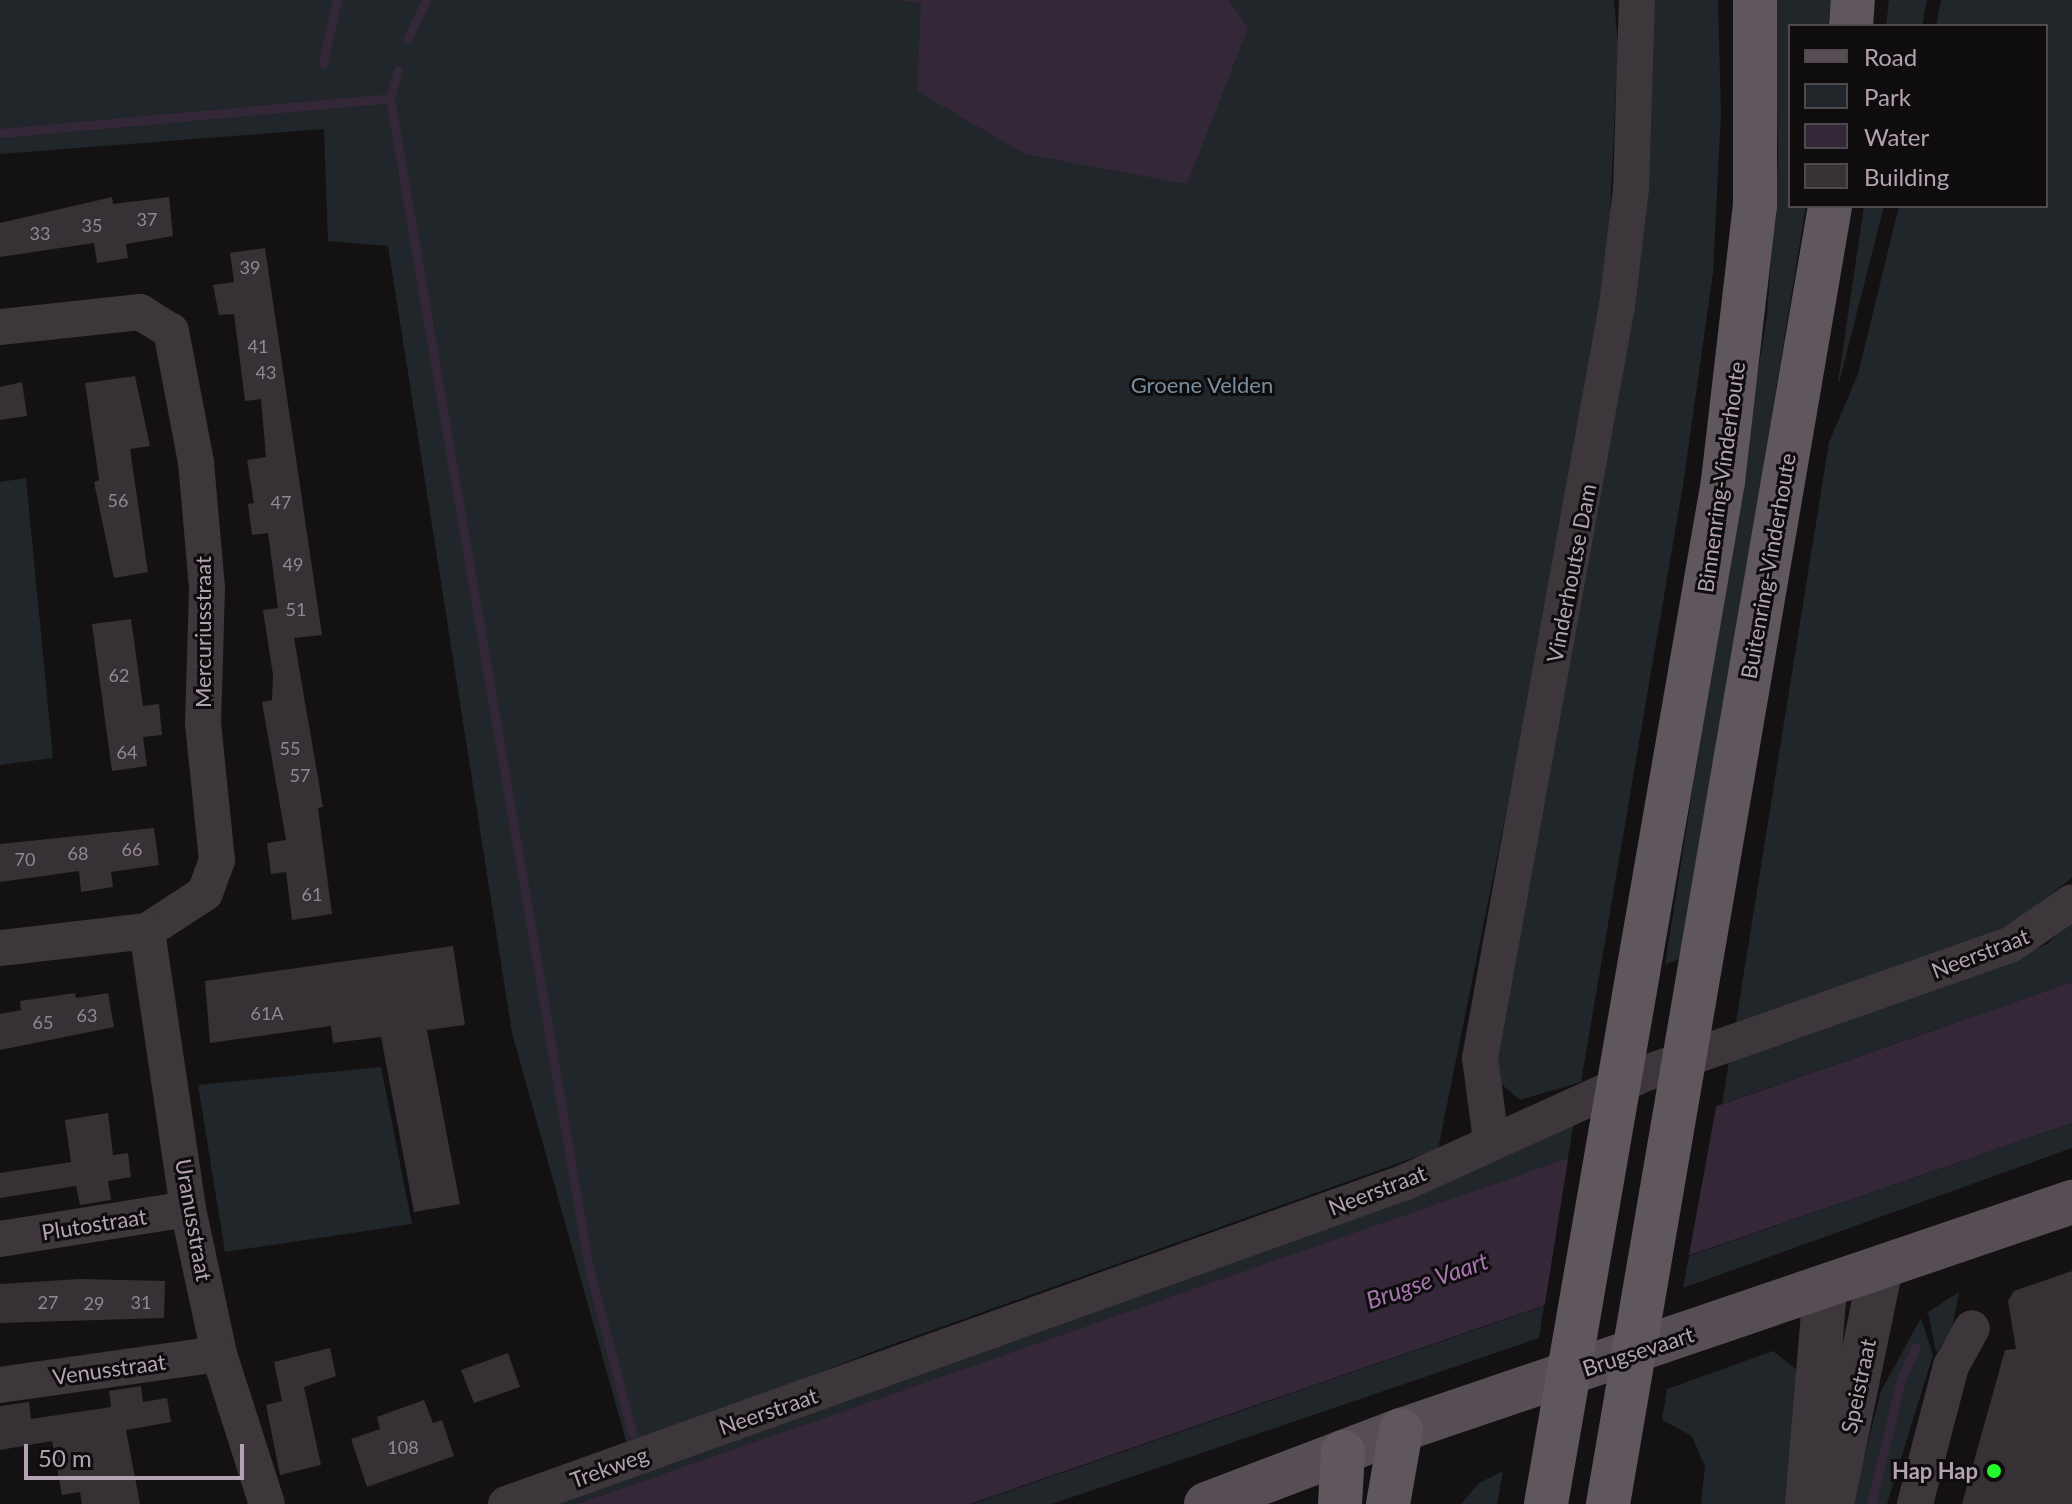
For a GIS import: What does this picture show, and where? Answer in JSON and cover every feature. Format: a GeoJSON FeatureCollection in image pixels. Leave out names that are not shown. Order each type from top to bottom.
{"type":"FeatureCollection","features":[{"type":"Feature","properties":{"kind":"highway","name":"Binnenring-Vinderhoute"},"geometry":{"type":"LineString","coordinates":[[1550,1484],[1736,375],[1755,206],[1755,0]]}},
{"type":"Feature","properties":{"kind":"highway"},"geometry":{"type":"LineString","coordinates":[[1851,24],[1853,0]]}},
{"type":"Feature","properties":{"kind":"highway","name":"Buitenring-Vinderhoute"},"geometry":{"type":"LineString","coordinates":[[1608,1504],[1830,208]]}},
{"type":"Feature","properties":{"kind":"highway"},"geometry":{"type":"LineString","coordinates":[[1388,1504],[1401,1430]]}},
{"type":"Feature","properties":{"kind":"highway"},"geometry":{"type":"LineString","coordinates":[[1340,1504],[1343,1452]]}},
{"type":"Feature","properties":{"kind":"main road","name":"Brugsevaart"},"geometry":{"type":"LineString","coordinates":[[1206,1504],[1401,1430],[1825,1290],[2072,1202]]}},
{"type":"Feature","properties":{"kind":"street","name":"Vinderhoutse Dam"},"geometry":{"type":"LineString","coordinates":[[1491,1141],[1480,1058],[1617,306],[1631,189],[1637,0]]}},
{"type":"Feature","properties":{"kind":"street","name":"Mercuriusstraat"},"geometry":{"type":"LineString","coordinates":[[0,327],[140,312],[171,331],[198,478],[207,589],[203,723],[217,860],[205,893],[147,931],[0,948]]}},
{"type":"Feature","properties":{"kind":"street","name":"Neerstraat"},"geometry":{"type":"LineString","coordinates":[[667,1446],[1406,1182],[1646,1073],[2010,945],[2072,902]]}},
{"type":"Feature","properties":{"kind":"street","name":"Uranusstraat"},"geometry":{"type":"LineString","coordinates":[[147,931],[188,1209],[219,1354],[267,1504]]}},
{"type":"Feature","properties":{"kind":"street","name":"Plutostraat"},"geometry":{"type":"LineString","coordinates":[[0,1239],[188,1209]]}},
{"type":"Feature","properties":{"kind":"street","name":"Speistraat"},"geometry":{"type":"LineString","coordinates":[[1832,1504],[1881,1268]]}},
{"type":"Feature","properties":{"kind":"street","name":"Speistraat"},"geometry":{"type":"LineString","coordinates":[[1807,1504],[1825,1290]]}},
{"type":"Feature","properties":{"kind":"street"},"geometry":{"type":"LineString","coordinates":[[1915,1504],[1951,1366],[1972,1328]]}},
{"type":"Feature","properties":{"kind":"street","name":"Venusstraat"},"geometry":{"type":"LineString","coordinates":[[0,1385],[219,1354]]}},
{"type":"Feature","properties":{"kind":"street","name":"Trekweg"},"geometry":{"type":"LineString","coordinates":[[506,1504],[667,1446]]}},
{"type":"Feature","properties":{"kind":"green space","name":"Groene Velden"},"geometry":{"type":"Polygon","coordinates":[[[0,0],[1614,0],[1618,46],[1607,277],[1548,606],[1438,1149],[877,1350],[628,1448],[512,1033],[388,246],[328,241],[324,129],[0,154],[0,0]]]}},
{"type":"Feature","properties":{"kind":"green space"},"geometry":{"type":"Polygon","coordinates":[[[1649,0],[1718,0],[1721,113],[1713,273],[1683,485],[1581,1082],[1520,1100],[1501,1084],[1492,1055],[1649,0]]]}},
{"type":"Feature","properties":{"kind":"green space"},"geometry":{"type":"Polygon","coordinates":[[[1775,0],[1831,0],[1828,24],[1788,24],[1788,208],[1806,208],[1683,957],[1665,965],[1767,315],[1778,159],[1775,0]]]}},
{"type":"Feature","properties":{"kind":"green space"},"geometry":{"type":"Polygon","coordinates":[[[1889,0],[1927,0],[1922,24],[1886,24],[1889,0]]]}},
{"type":"Feature","properties":{"kind":"green space"},"geometry":{"type":"Polygon","coordinates":[[[1941,0],[2072,0],[2072,878],[2002,931],[1736,1022],[1829,442],[1858,374],[1899,208],[2048,208],[2048,24],[1936,24],[1941,0]]]}},
{"type":"Feature","properties":{"kind":"green space"},"geometry":{"type":"Polygon","coordinates":[[[1864,208],[1883,208],[1839,383],[1864,208]]]}},
{"type":"Feature","properties":{"kind":"green space"},"geometry":{"type":"Polygon","coordinates":[[[26,478],[53,758],[0,765],[0,482],[26,478]]]}},
{"type":"Feature","properties":{"kind":"green space"},"geometry":{"type":"Polygon","coordinates":[[[2072,921],[2072,982],[1722,1104],[1730,1056],[2013,959],[2047,944],[2072,921]]]}},
{"type":"Feature","properties":{"kind":"green space"},"geometry":{"type":"Polygon","coordinates":[[[381,1067],[412,1224],[225,1252],[198,1085],[381,1067]]]}},
{"type":"Feature","properties":{"kind":"green space"},"geometry":{"type":"Polygon","coordinates":[[[1575,1115],[1568,1158],[578,1504],[541,1504],[1575,1115]]]}},
{"type":"Feature","properties":{"kind":"green space"},"geometry":{"type":"Polygon","coordinates":[[[2072,1123],[2072,1148],[1683,1288],[1689,1256],[2072,1123]]]}},
{"type":"Feature","properties":{"kind":"green space"},"geometry":{"type":"Polygon","coordinates":[[[1959,1292],[1952,1330],[1936,1353],[1928,1312],[1959,1292]]]}},
{"type":"Feature","properties":{"kind":"green space"},"geometry":{"type":"Polygon","coordinates":[[[1544,1306],[1539,1338],[1052,1504],[972,1504],[1544,1306]]]}},
{"type":"Feature","properties":{"kind":"green space"},"geometry":{"type":"Polygon","coordinates":[[[1921,1318],[1933,1355],[1887,1504],[1852,1504],[1881,1391],[1921,1318]]]}},
{"type":"Feature","properties":{"kind":"green space"},"geometry":{"type":"Polygon","coordinates":[[[1773,1351],[1801,1373],[1794,1504],[1701,1504],[1705,1467],[1692,1436],[1662,1420],[1667,1389],[1773,1351]]]}},
{"type":"Feature","properties":{"kind":"green space"},"geometry":{"type":"Polygon","coordinates":[[[1503,1471],[1497,1504],[1461,1504],[1479,1483],[1503,1471]]]}},
{"type":"Feature","properties":{"kind":"water"},"geometry":{"type":"Polygon","coordinates":[[[895,0],[1229,0],[1248,28],[1187,184],[1025,154],[917,91],[921,3],[895,0]]]}},
{"type":"Feature","properties":{"kind":"water","name":"Brugse Vaart"},"geometry":{"type":"Polygon","coordinates":[[[2072,982],[2072,1123],[970,1504],[577,1504],[2072,982]]]}},
{"type":"Feature","properties":{"kind":"pier"},"geometry":{"type":"Polygon","coordinates":[[[1717,1102],[1688,1260],[1544,1310],[1569,1153],[1717,1102]]]}},
{"type":"Feature","properties":{"kind":"building"},"geometry":{"type":"Polygon","coordinates":[[[112,197],[113,204],[169,197],[173,236],[126,244],[128,258],[97,263],[94,243],[0,257],[0,223],[112,197]]]}},
{"type":"Feature","properties":{"kind":"building"},"geometry":{"type":"Polygon","coordinates":[[[265,248],[322,635],[294,638],[323,807],[318,808],[332,914],[292,920],[286,872],[271,874],[267,843],[286,840],[262,702],[272,700],[273,675],[263,610],[278,608],[268,533],[252,535],[248,504],[254,503],[247,460],[266,457],[261,399],[245,401],[234,314],[219,315],[213,285],[234,282],[230,253],[265,248]]]}},
{"type":"Feature","properties":{"kind":"building"},"geometry":{"type":"Polygon","coordinates":[[[135,376],[150,446],[130,449],[148,572],[114,578],[94,482],[99,480],[85,383],[135,376]]]}},
{"type":"Feature","properties":{"kind":"building"},"geometry":{"type":"Polygon","coordinates":[[[22,382],[27,416],[0,420],[0,387],[22,382]]]}},
{"type":"Feature","properties":{"kind":"building"},"geometry":{"type":"Polygon","coordinates":[[[131,619],[143,706],[159,704],[162,735],[143,737],[147,766],[112,771],[92,624],[131,619]]]}},
{"type":"Feature","properties":{"kind":"building"},"geometry":{"type":"Polygon","coordinates":[[[154,828],[159,865],[111,872],[113,887],[81,892],[79,871],[0,882],[0,844],[154,828]]]}},
{"type":"Feature","properties":{"kind":"building"},"geometry":{"type":"Polygon","coordinates":[[[453,946],[465,1025],[427,1030],[460,1204],[414,1212],[381,1037],[333,1043],[331,1026],[210,1043],[205,981],[453,946]]]}},
{"type":"Feature","properties":{"kind":"building"},"geometry":{"type":"Polygon","coordinates":[[[75,993],[76,998],[108,993],[114,1027],[0,1050],[0,1014],[21,1010],[20,1001],[75,993]]]}},
{"type":"Feature","properties":{"kind":"building"},"geometry":{"type":"Polygon","coordinates":[[[108,1113],[113,1155],[128,1153],[131,1177],[108,1181],[111,1200],[80,1205],[76,1186],[0,1198],[0,1173],[71,1162],[65,1120],[108,1113]]]}},
{"type":"Feature","properties":{"kind":"building"},"geometry":{"type":"Polygon","coordinates":[[[2072,1271],[2072,1504],[1962,1504],[2005,1350],[2016,1349],[2008,1301],[2014,1291],[2072,1271]]]}},
{"type":"Feature","properties":{"kind":"building"},"geometry":{"type":"Polygon","coordinates":[[[80,1279],[165,1281],[164,1318],[0,1323],[0,1284],[80,1279]]]}},
{"type":"Feature","properties":{"kind":"building"},"geometry":{"type":"Polygon","coordinates":[[[330,1348],[336,1376],[304,1387],[321,1465],[280,1475],[266,1405],[282,1401],[274,1362],[330,1348]]]}},
{"type":"Feature","properties":{"kind":"building"},"geometry":{"type":"Polygon","coordinates":[[[508,1353],[520,1387],[474,1403],[461,1370],[508,1353]]]}},
{"type":"Feature","properties":{"kind":"building"},"geometry":{"type":"Polygon","coordinates":[[[141,1386],[143,1402],[167,1398],[171,1422],[126,1430],[140,1504],[82,1504],[80,1492],[62,1495],[52,1441],[0,1450],[0,1406],[29,1402],[31,1419],[111,1407],[109,1391],[141,1386]]]}},
{"type":"Feature","properties":{"kind":"building"},"geometry":{"type":"Polygon","coordinates":[[[424,1400],[433,1423],[442,1420],[454,1456],[367,1487],[351,1439],[380,1429],[377,1417],[424,1400]]]}},
{"type":"Feature","properties":{"kind":"waterway"},"geometry":{"type":"LineString","coordinates":[[323,63],[337,0]]}},
{"type":"Feature","properties":{"kind":"waterway"},"geometry":{"type":"LineString","coordinates":[[408,38],[426,0]]}},
{"type":"Feature","properties":{"kind":"waterway"},"geometry":{"type":"LineString","coordinates":[[0,133],[390,98],[398,70]]}},
{"type":"Feature","properties":{"kind":"waterway"},"geometry":{"type":"LineString","coordinates":[[390,98],[589,1268],[632,1433]]}},
{"type":"Feature","properties":{"kind":"waterway"},"geometry":{"type":"LineString","coordinates":[[1871,1504],[1901,1380],[1916,1347]]}},
{"type":"Feature","properties":{"kind":"place","name":"Hap Hap"},"geometry":{"type":"Point","coordinates":[1994,1471]}}]}
